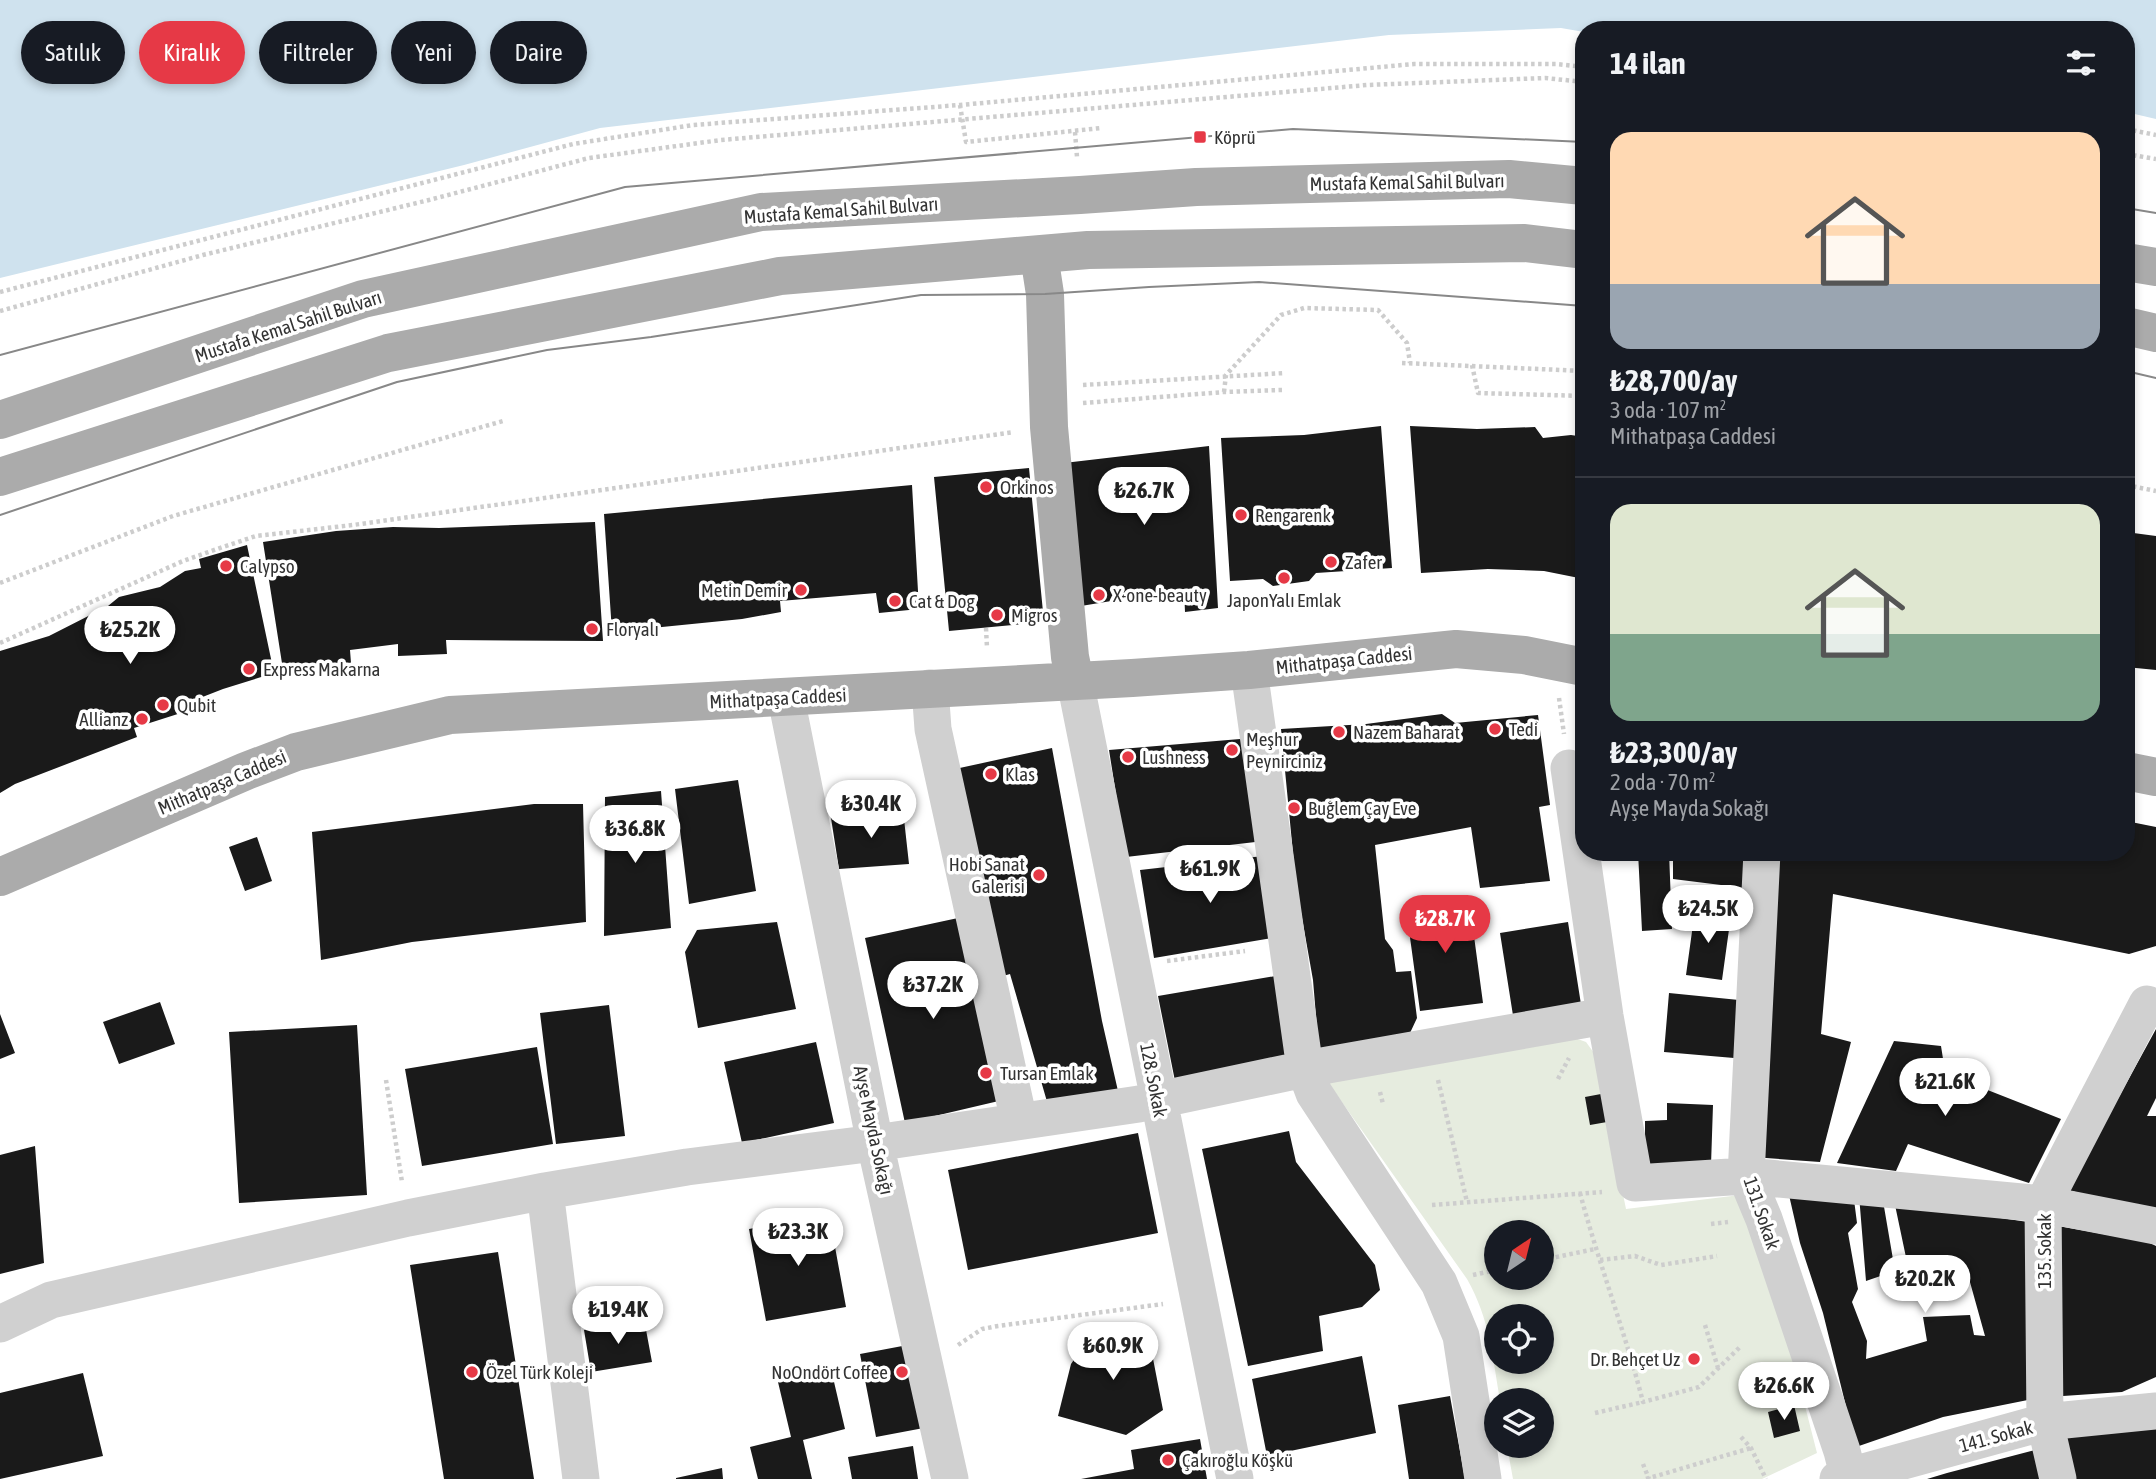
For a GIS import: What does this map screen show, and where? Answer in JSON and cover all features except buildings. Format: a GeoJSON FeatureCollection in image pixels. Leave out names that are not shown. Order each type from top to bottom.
{"type":"FeatureCollection","features":[{"type":"Feature","properties":{"kind":"main road","name":"Mustafa Kemal Sahil Bulvarı"},"geometry":{"type":"LineString","coordinates":[[0,420],[363,299],[761,212],[1196,187],[1508,179],[1575,185]]}},
{"type":"Feature","properties":{"kind":"main road"},"geometry":{"type":"LineString","coordinates":[[0,477],[388,353],[780,276],[1088,250],[1525,243],[1575,249]]}},
{"type":"Feature","properties":{"kind":"main road"},"geometry":{"type":"LineString","coordinates":[[1039,255],[1045,294],[1048,407],[1070,657],[1075,681]]}},
{"type":"Feature","properties":{"kind":"main road"},"geometry":{"type":"LineString","coordinates":[[2135,264],[2156,268]]}},
{"type":"Feature","properties":{"kind":"main road"},"geometry":{"type":"LineString","coordinates":[[2135,328],[2156,333]]}},
{"type":"Feature","properties":{"kind":"main road","name":"Mithatpaşa Caddesi"},"geometry":{"type":"LineString","coordinates":[[0,877],[296,752],[450,715],[1249,670],[1456,649],[1524,654],[1571,679]]}},
{"type":"Feature","properties":{"kind":"main road"},"geometry":{"type":"LineString","coordinates":[[2135,773],[2156,777]]}},
{"type":"Feature","properties":{"kind":"street"},"geometry":{"type":"LineString","coordinates":[[1249,670],[1305,1069],[1314,1093],[1439,1283],[1461,1336],[1483,1479]]}},
{"type":"Feature","properties":{"kind":"street","name":"128. Sokak"},"geometry":{"type":"LineString","coordinates":[[1075,681],[1235,1479]]}},
{"type":"Feature","properties":{"kind":"street"},"geometry":{"type":"LineString","coordinates":[[930,688],[933,729],[1019,1121]]}},
{"type":"Feature","properties":{"kind":"street","name":"Ayşe Mayda Sokağı"},"geometry":{"type":"LineString","coordinates":[[786,698],[876,1143],[950,1479]]}},
{"type":"Feature","properties":{"kind":"street"},"geometry":{"type":"LineString","coordinates":[[1569,768],[1575,809]]}},
{"type":"Feature","properties":{"kind":"street"},"geometry":{"type":"LineString","coordinates":[[1582,861],[1605,1016],[1635,1183],[1746,1176],[2043,1204],[2156,1226]]}},
{"type":"Feature","properties":{"kind":"street","name":"131. Sokak"},"geometry":{"type":"LineString","coordinates":[[1762,861],[1746,1176],[1764,1219],[1845,1478]]}},
{"type":"Feature","properties":{"kind":"street","name":"135. Sokak"},"geometry":{"type":"LineString","coordinates":[[2058,1479],[2045,1422],[2043,1204],[2151,1006]]}},
{"type":"Feature","properties":{"kind":"street"},"geometry":{"type":"LineString","coordinates":[[0,1324],[51,1300],[408,1218],[545,1191],[687,1167],[876,1143],[1158,1100],[1305,1069],[1605,1016]]}},
{"type":"Feature","properties":{"kind":"street"},"geometry":{"type":"LineString","coordinates":[[545,1191],[580,1479]]}},
{"type":"Feature","properties":{"kind":"street","name":"141. Sokak"},"geometry":{"type":"LineString","coordinates":[[1845,1478],[2045,1422],[2156,1411]]}},
{"type":"Feature","properties":{"kind":"path"},"geometry":{"type":"LineString","coordinates":[[0,292],[573,144],[693,125],[960,105],[1415,64],[1575,66]]}},
{"type":"Feature","properties":{"kind":"path"},"geometry":{"type":"LineString","coordinates":[[0,311],[203,255],[589,158],[721,140],[1367,85],[1545,78],[1575,81]]}},
{"type":"Feature","properties":{"kind":"path"},"geometry":{"type":"LineString","coordinates":[[960,105],[966,142],[1101,128]]}},
{"type":"Feature","properties":{"kind":"path"},"geometry":{"type":"LineString","coordinates":[[2135,132],[2156,135]]}},
{"type":"Feature","properties":{"kind":"path"},"geometry":{"type":"LineString","coordinates":[[2135,156],[2156,159]]}},
{"type":"Feature","properties":{"kind":"path"},"geometry":{"type":"LineString","coordinates":[[1224,392],[1226,375],[1281,315],[1304,308],[1378,310],[1407,343],[1410,363]]}},
{"type":"Feature","properties":{"kind":"path"},"geometry":{"type":"LineString","coordinates":[[1402,363],[1575,371]]}},
{"type":"Feature","properties":{"kind":"path"},"geometry":{"type":"LineString","coordinates":[[1472,365],[1478,393],[1575,396]]}},
{"type":"Feature","properties":{"kind":"path"},"geometry":{"type":"LineString","coordinates":[[0,643],[183,561],[256,536],[353,525],[1226,375],[1285,373]]}},
{"type":"Feature","properties":{"kind":"path"},"geometry":{"type":"LineString","coordinates":[[1048,407],[1224,392],[1282,390]]}},
{"type":"Feature","properties":{"kind":"path"},"geometry":{"type":"LineString","coordinates":[[0,583],[173,516],[503,421]]}},
{"type":"Feature","properties":{"kind":"path"},"geometry":{"type":"LineString","coordinates":[[2135,487],[2156,491]]}},
{"type":"Feature","properties":{"kind":"path"},"geometry":{"type":"LineString","coordinates":[[1569,768],[1571,679]]}},
{"type":"Feature","properties":{"kind":"path"},"geometry":{"type":"LineString","coordinates":[[1132,967],[1245,951]]}},
{"type":"Feature","properties":{"kind":"path"},"geometry":{"type":"LineString","coordinates":[[1430,1047],[1467,1202]]}},
{"type":"Feature","properties":{"kind":"path"},"geometry":{"type":"LineString","coordinates":[[386,1080],[408,1218]]}},
{"type":"Feature","properties":{"kind":"path"},"geometry":{"type":"LineString","coordinates":[[1445,1149],[1454,1147]]}},
{"type":"Feature","properties":{"kind":"path"},"geometry":{"type":"LineString","coordinates":[[1390,1209],[1622,1190],[1635,1183]]}},
{"type":"Feature","properties":{"kind":"path"},"geometry":{"type":"LineString","coordinates":[[1580,1193],[1595,1249],[1630,1349],[1643,1402]]}},
{"type":"Feature","properties":{"kind":"path"},"geometry":{"type":"LineString","coordinates":[[1554,1257],[1595,1249]]}},
{"type":"Feature","properties":{"kind":"path"},"geometry":{"type":"LineString","coordinates":[[1600,1260],[1635,1256],[1661,1265],[1717,1256]]}},
{"type":"Feature","properties":{"kind":"path"},"geometry":{"type":"LineString","coordinates":[[982,1329],[1199,1298]]}},
{"type":"Feature","properties":{"kind":"path"},"geometry":{"type":"LineString","coordinates":[[1705,1325],[1718,1368]]}},
{"type":"Feature","properties":{"kind":"path"},"geometry":{"type":"LineString","coordinates":[[1595,1413],[1699,1387],[1740,1347]]}},
{"type":"Feature","properties":{"kind":"path"},"geometry":{"type":"LineString","coordinates":[[1741,1437],[1751,1448],[1766,1479]]}},
{"type":"Feature","properties":{"kind":"path"},"geometry":{"type":"LineString","coordinates":[[1643,1465],[1647,1479],[1751,1448]]}},
{"type":"Feature","properties":{"kind":"shaded area"},"geometry":{"type":"Polygon","coordinates":[[[1572,1037],[1586,1042],[1594,1053],[1626,1209],[1740,1195],[1753,1202],[1817,1453],[1762,1479],[1513,1479],[1509,1458],[1554,1458],[1554,1388],[1498,1388],[1496,1374],[1554,1374],[1554,1304],[1484,1304],[1484,1320],[1467,1279],[1327,1081],[1572,1037]]]}},
{"type":"Feature","properties":{"kind":"water"},"geometry":{"type":"Polygon","coordinates":[[[0,0],[2156,0],[2156,119],[2135,114],[2135,21],[1575,21],[1575,30],[1561,28],[1389,35],[600,128],[464,165],[0,278],[0,0]]]}},
{"type":"Feature","properties":{"kind":"tram line"},"geometry":{"type":"LineString","coordinates":[[0,355],[625,187],[1293,129],[1575,142]]}},
{"type":"Feature","properties":{"kind":"tram line"},"geometry":{"type":"LineString","coordinates":[[2135,210],[2156,213]]}},
{"type":"Feature","properties":{"kind":"tram line"},"geometry":{"type":"LineString","coordinates":[[0,515],[397,382],[547,350],[651,337],[921,295],[1045,294],[1259,282],[1575,305]]}},
{"type":"Feature","properties":{"kind":"tram line"},"geometry":{"type":"LineString","coordinates":[[2135,373],[2156,378]]}},
{"type":"Feature","properties":{"kind":"place","name":"Köprü"},"geometry":{"type":"Point","coordinates":[1200,137]}},
{"type":"Feature","properties":{"kind":"place","name":"Orkinos"},"geometry":{"type":"Point","coordinates":[986,487]}},
{"type":"Feature","properties":{"kind":"place","name":"Rengarenk"},"geometry":{"type":"Point","coordinates":[1241,515]}},
{"type":"Feature","properties":{"kind":"place","name":"Zafer"},"geometry":{"type":"Point","coordinates":[1331,562]}},
{"type":"Feature","properties":{"kind":"place","name":"Calypso"},"geometry":{"type":"Point","coordinates":[226,566]}},
{"type":"Feature","properties":{"kind":"place","name":"JaponYalı Emlak"},"geometry":{"type":"Point","coordinates":[1284,578]}},
{"type":"Feature","properties":{"kind":"place","name":"Metin Demir"},"geometry":{"type":"Point","coordinates":[801,590]}},
{"type":"Feature","properties":{"kind":"place","name":"X-one-beauty"},"geometry":{"type":"Point","coordinates":[1099,595]}},
{"type":"Feature","properties":{"kind":"place","name":"Cat & Dog"},"geometry":{"type":"Point","coordinates":[895,601]}},
{"type":"Feature","properties":{"kind":"place","name":"Migros"},"geometry":{"type":"Point","coordinates":[997,615]}},
{"type":"Feature","properties":{"kind":"place","name":"Floryalı"},"geometry":{"type":"Point","coordinates":[592,629]}},
{"type":"Feature","properties":{"kind":"place","name":"Express Makarna"},"geometry":{"type":"Point","coordinates":[249,669]}},
{"type":"Feature","properties":{"kind":"place","name":"Qubit"},"geometry":{"type":"Point","coordinates":[163,705]}},
{"type":"Feature","properties":{"kind":"place","name":"Allianz"},"geometry":{"type":"Point","coordinates":[142,719]}},
{"type":"Feature","properties":{"kind":"place","name":"Tedi"},"geometry":{"type":"Point","coordinates":[1495,729]}},
{"type":"Feature","properties":{"kind":"place","name":"Nazem Baharat"},"geometry":{"type":"Point","coordinates":[1339,732]}},
{"type":"Feature","properties":{"kind":"place","name":"Meşhur Peynirciniz"},"geometry":{"type":"Point","coordinates":[1232,750]}},
{"type":"Feature","properties":{"kind":"place","name":"Lushness"},"geometry":{"type":"Point","coordinates":[1128,757]}},
{"type":"Feature","properties":{"kind":"place","name":"Klas"},"geometry":{"type":"Point","coordinates":[991,774]}},
{"type":"Feature","properties":{"kind":"place","name":"Buğlem Çay Eve"},"geometry":{"type":"Point","coordinates":[1294,808]}},
{"type":"Feature","properties":{"kind":"place","name":"Hobi Sanat Galerisi"},"geometry":{"type":"Point","coordinates":[1039,875]}},
{"type":"Feature","properties":{"kind":"place","name":"Tursan Emlak"},"geometry":{"type":"Point","coordinates":[986,1073]}},
{"type":"Feature","properties":{"kind":"place","name":"Dr. Behçet Uz"},"geometry":{"type":"Point","coordinates":[1694,1359]}},
{"type":"Feature","properties":{"kind":"place","name":"Özel Türk Koleji"},"geometry":{"type":"Point","coordinates":[472,1372]}},
{"type":"Feature","properties":{"kind":"place","name":"NoOndört Coffee"},"geometry":{"type":"Point","coordinates":[902,1372]}},
{"type":"Feature","properties":{"kind":"place","name":"Çakıroğlu Köşkü"},"geometry":{"type":"Point","coordinates":[1168,1460]}}]}
